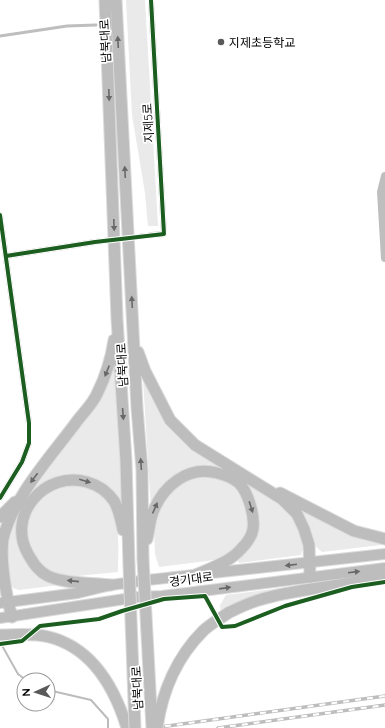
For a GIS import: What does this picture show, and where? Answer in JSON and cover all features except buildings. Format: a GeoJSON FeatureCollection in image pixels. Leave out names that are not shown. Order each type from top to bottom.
{"type":"FeatureCollection","features":[{"type":"Feature","properties":{"kind":"highway","name":"남북대로"},"geometry":{"type":"LineString","coordinates":[[105,0],[117,319],[126,461],[135,728]]}},
{"type":"Feature","properties":{"kind":"highway","name":"남북대로"},"geometry":{"type":"LineString","coordinates":[[116,0],[142,470],[143,559],[152,728]]}},
{"type":"Feature","properties":{"kind":"highway"},"geometry":{"type":"LineString","coordinates":[[0,517],[23,494],[96,396],[110,366],[117,319]]}},
{"type":"Feature","properties":{"kind":"highway"},"geometry":{"type":"LineString","coordinates":[[134,341],[145,371],[170,420],[195,445],[282,499],[297,514],[304,529],[309,546],[310,577]]}},
{"type":"Feature","properties":{"kind":"highway"},"geometry":{"type":"LineString","coordinates":[[143,559],[153,513],[166,490],[176,480],[188,474],[199,471],[212,471],[226,475],[240,483],[253,512],[254,529],[240,551],[228,560],[193,576]]}},
{"type":"Feature","properties":{"kind":"highway"},"geometry":{"type":"LineString","coordinates":[[244,475],[354,530],[385,539]]}},
{"type":"Feature","properties":{"kind":"highway"},"geometry":{"type":"LineString","coordinates":[[111,585],[61,580],[48,576],[37,568],[26,549],[23,538],[22,526],[25,512],[30,502],[51,484],[65,480],[78,480],[93,484],[105,491],[114,502],[120,513],[129,565]]}},
{"type":"Feature","properties":{"kind":"highway"},"geometry":{"type":"LineString","coordinates":[[12,617],[4,603],[2,558],[3,540],[9,521],[23,494]]}},
{"type":"Feature","properties":{"kind":"highway"},"geometry":{"type":"LineString","coordinates":[[157,728],[160,711],[177,664],[188,648],[204,630],[228,613],[259,600],[283,594],[346,584],[385,575]]}},
{"type":"Feature","properties":{"kind":"highway"},"geometry":{"type":"LineString","coordinates":[[0,634],[22,634],[49,637],[73,647],[90,660],[101,673],[120,708],[127,728]]}},
{"type":"Feature","properties":{"kind":"main road","name":"경기대로"},"geometry":{"type":"LineString","coordinates":[[4,603],[78,593],[111,585],[385,554]]}},
{"type":"Feature","properties":{"kind":"main road","name":"경기대로"},"geometry":{"type":"LineString","coordinates":[[0,618],[138,597],[162,596],[385,568]]}},
{"type":"Feature","properties":{"kind":"street","name":"지제5로"},"geometry":{"type":"LineString","coordinates":[[151,0],[164,234],[152,235]]}},
{"type":"Feature","properties":{"kind":"street"},"geometry":{"type":"LineString","coordinates":[[385,176],[381,192],[385,258]]}},
{"type":"Feature","properties":{"kind":"street"},"geometry":{"type":"LineString","coordinates":[[0,215],[29,423],[29,443],[22,462],[0,498]]}},
{"type":"Feature","properties":{"kind":"street"},"geometry":{"type":"LineString","coordinates":[[6,256],[95,242]]}},
{"type":"Feature","properties":{"kind":"lane"},"geometry":{"type":"LineString","coordinates":[[0,36],[67,26],[96,24]]}},
{"type":"Feature","properties":{"kind":"shaded area"},"geometry":{"type":"Polygon","coordinates":[[[126,0],[145,0],[158,226],[148,226],[145,193],[132,115],[126,0]]]}},
{"type":"Feature","properties":{"kind":"shaded area"},"geometry":{"type":"Polygon","coordinates":[[[115,361],[122,506],[109,491],[92,479],[72,474],[62,475],[52,479],[32,494],[30,492],[115,361]]]}},
{"type":"Feature","properties":{"kind":"shaded area"},"geometry":{"type":"Polygon","coordinates":[[[143,379],[151,398],[166,421],[268,493],[295,517],[304,545],[301,555],[239,563],[238,561],[251,544],[243,483],[197,469],[151,510],[143,379]]]}},
{"type":"Feature","properties":{"kind":"shaded area"},"geometry":{"type":"Polygon","coordinates":[[[200,475],[218,478],[237,488],[245,500],[250,530],[245,539],[226,558],[159,567],[155,554],[154,531],[158,509],[179,483],[200,475]]]}},
{"type":"Feature","properties":{"kind":"shaded area"},"geometry":{"type":"Polygon","coordinates":[[[70,485],[88,488],[100,494],[108,502],[113,512],[118,536],[118,572],[67,577],[45,570],[37,562],[28,545],[27,520],[41,497],[59,487],[70,485]]]}},
{"type":"Feature","properties":{"kind":"shaded area"},"geometry":{"type":"Polygon","coordinates":[[[23,503],[25,505],[17,539],[19,548],[30,569],[41,578],[59,585],[19,590],[13,588],[10,583],[6,555],[8,535],[23,503]]]}},
{"type":"Feature","properties":{"kind":"shaded area"},"geometry":{"type":"Polygon","coordinates":[[[296,506],[381,543],[381,545],[322,552],[313,544],[296,506]]]}},
{"type":"Feature","properties":{"kind":"shaded area"},"geometry":{"type":"Polygon","coordinates":[[[320,583],[221,613],[220,605],[226,595],[320,583]]]}},
{"type":"Feature","properties":{"kind":"waterway"},"geometry":{"type":"LineString","coordinates":[[0,642],[17,672]]}},
{"type":"Feature","properties":{"kind":"waterway"},"geometry":{"type":"LineString","coordinates":[[56,692],[91,700],[108,719],[108,728]]}},
{"type":"Feature","properties":{"kind":"tunnel"},"geometry":{"type":"LineString","coordinates":[[95,242],[152,235]]}},
{"type":"Feature","properties":{"kind":"railway"},"geometry":{"type":"LineString","coordinates":[[153,728],[385,696]]}},
{"type":"Feature","properties":{"kind":"railway"},"geometry":{"type":"LineString","coordinates":[[218,728],[385,705]]}},
{"type":"Feature","properties":{"kind":"cycle path"},"geometry":{"type":"LineString","coordinates":[[6,256],[95,242],[164,234],[151,0]]}},
{"type":"Feature","properties":{"kind":"cycle path"},"geometry":{"type":"LineString","coordinates":[[0,215],[29,423],[29,443],[22,462],[0,498]]}},
{"type":"Feature","properties":{"kind":"cycle path"},"geometry":{"type":"LineString","coordinates":[[0,644],[22,641],[40,626],[99,619],[164,599],[205,596],[222,627],[235,626],[285,606],[352,587],[385,582]]}},
{"type":"Feature","properties":{"kind":"place","name":"지제초등학교"},"geometry":{"type":"Point","coordinates":[221,42]}}]}
